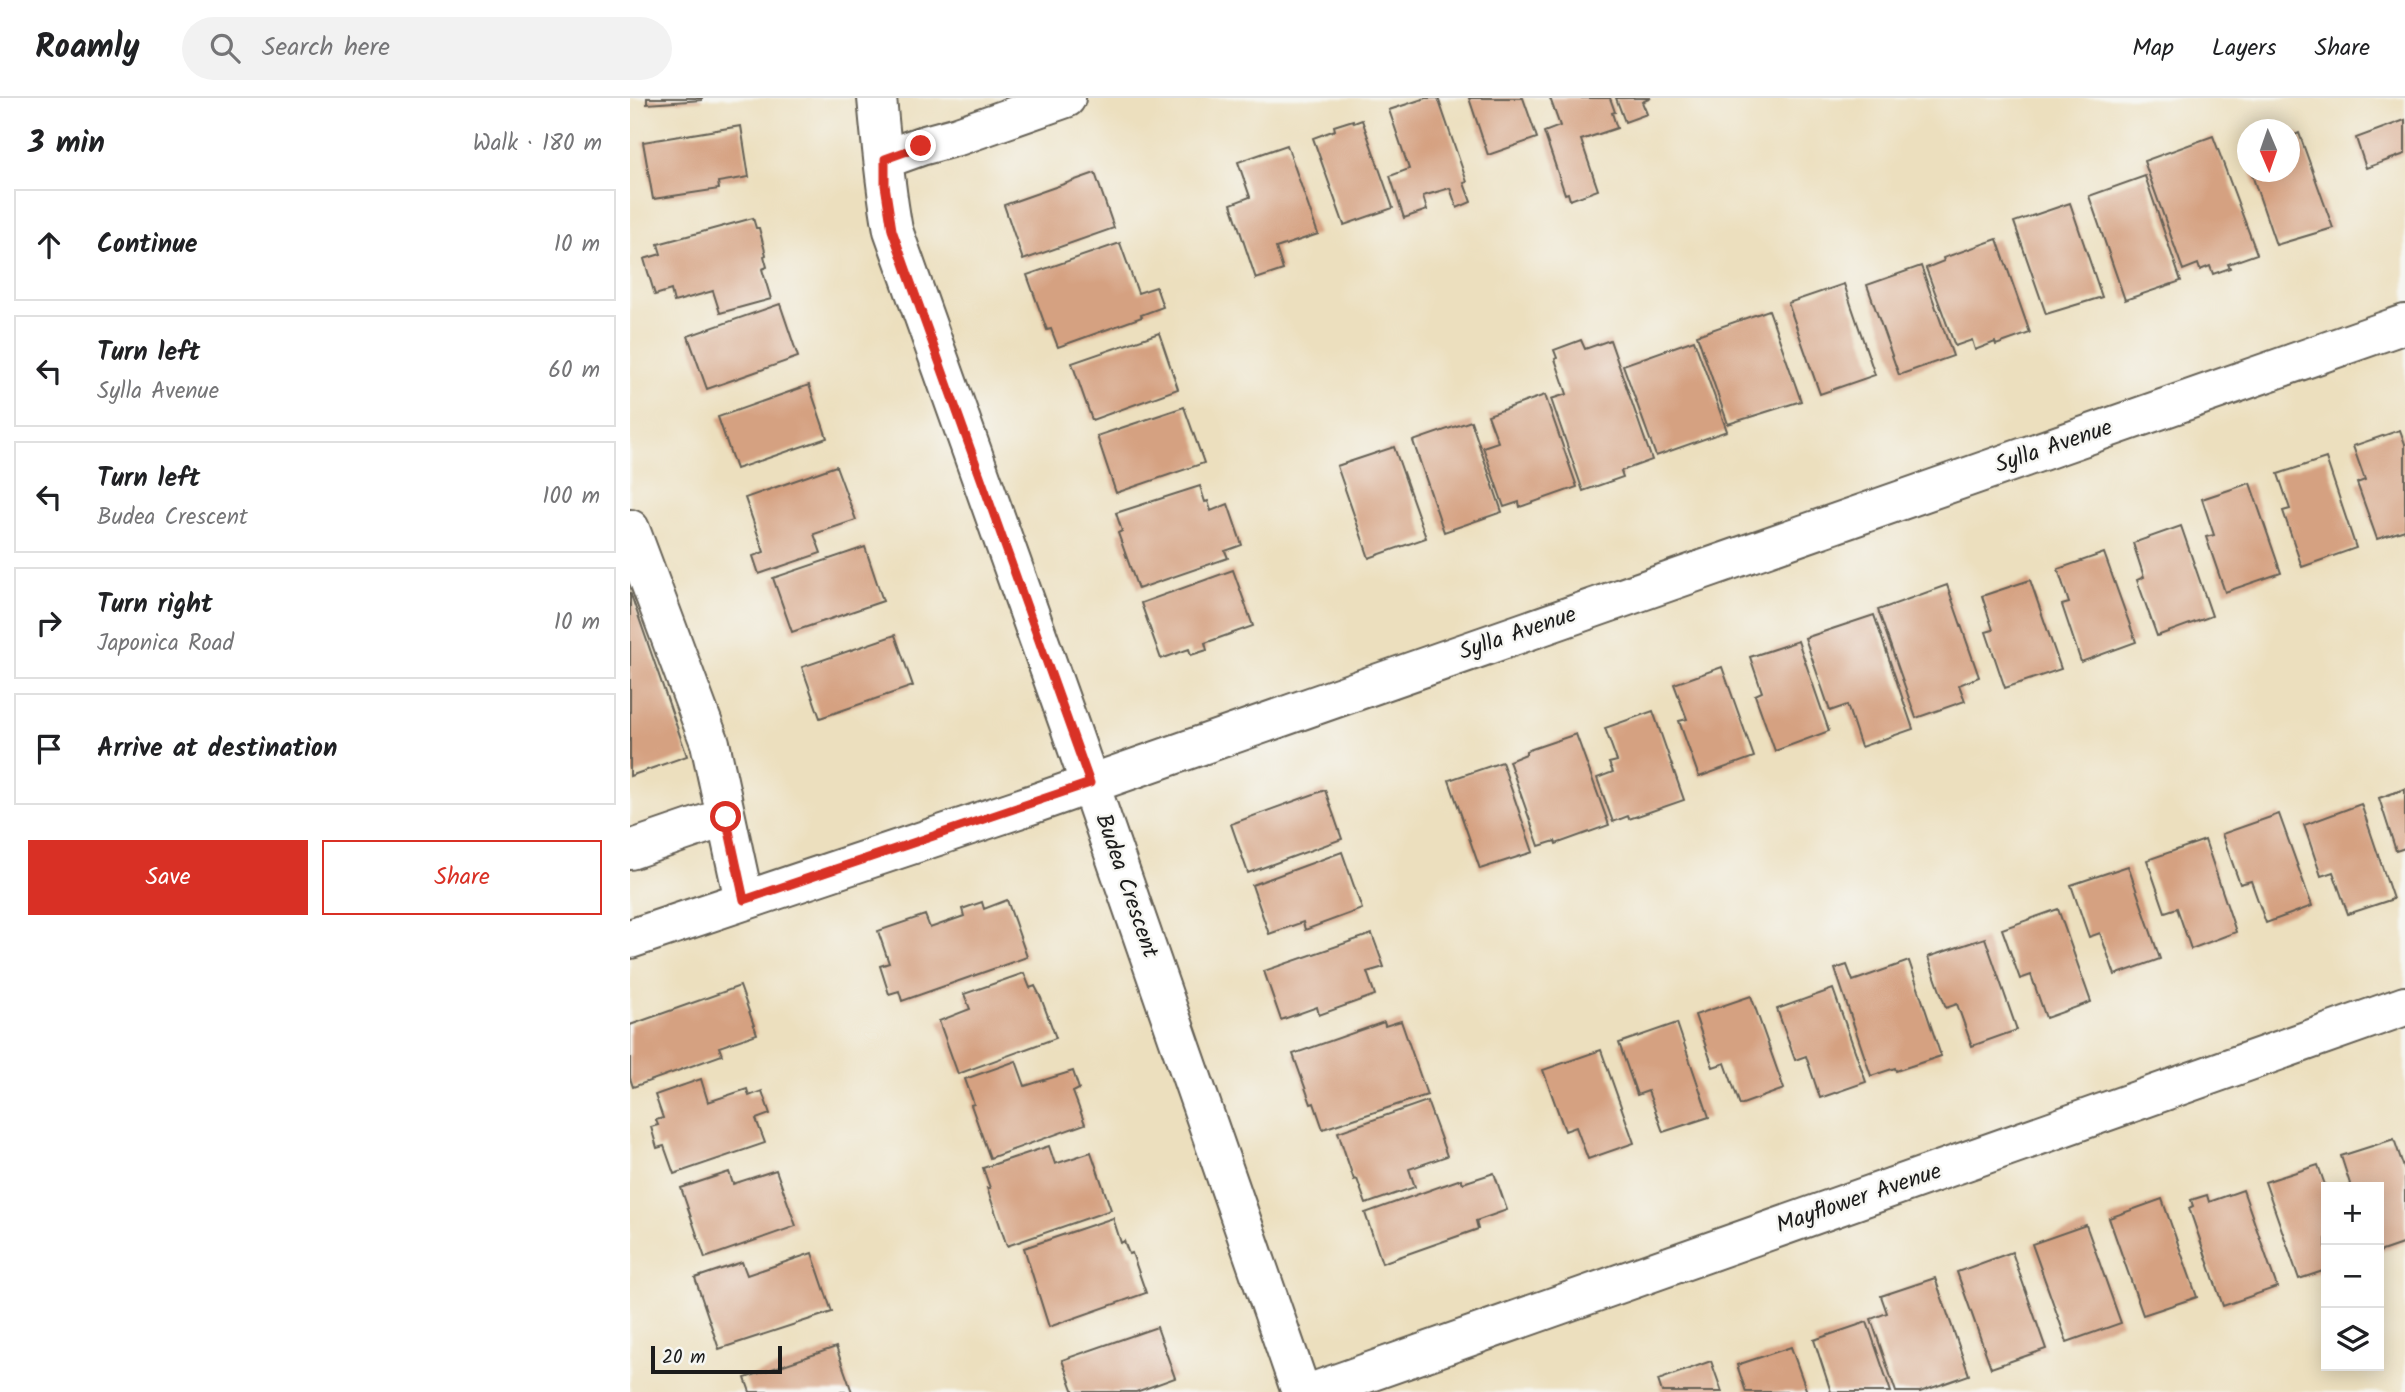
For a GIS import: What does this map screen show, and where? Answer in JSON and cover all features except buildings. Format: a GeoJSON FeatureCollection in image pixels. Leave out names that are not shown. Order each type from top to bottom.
{"type":"FeatureCollection","features":[{"type":"Feature","properties":{"kind":"street","name":"Budea Crescent"},"geometry":{"type":"LineString","coordinates":[[877,98],[892,230],[1090,783],[1301,1392]]}},
{"type":"Feature","properties":{"kind":"street"},"geometry":{"type":"LineString","coordinates":[[885,159],[1066,98]]}},
{"type":"Feature","properties":{"kind":"street","name":"Sylla Avenue"},"geometry":{"type":"LineString","coordinates":[[630,939],[1090,783],[2405,324]]}},
{"type":"Feature","properties":{"kind":"street"},"geometry":{"type":"LineString","coordinates":[[630,529],[710,743],[744,900]]}},
{"type":"Feature","properties":{"kind":"street"},"geometry":{"type":"LineString","coordinates":[[630,850],[726,817]]}},
{"type":"Feature","properties":{"kind":"street","name":"Mayflower Avenue"},"geometry":{"type":"LineString","coordinates":[[1313,1392],[2405,1006]]}},
{"type":"Feature","properties":{"kind":"route"},"geometry":{"type":"LineString","coordinates":[[726,817],[744,900],[1090,783],[927,321],[892,230],[885,185],[885,159],[921,146]]}}]}
